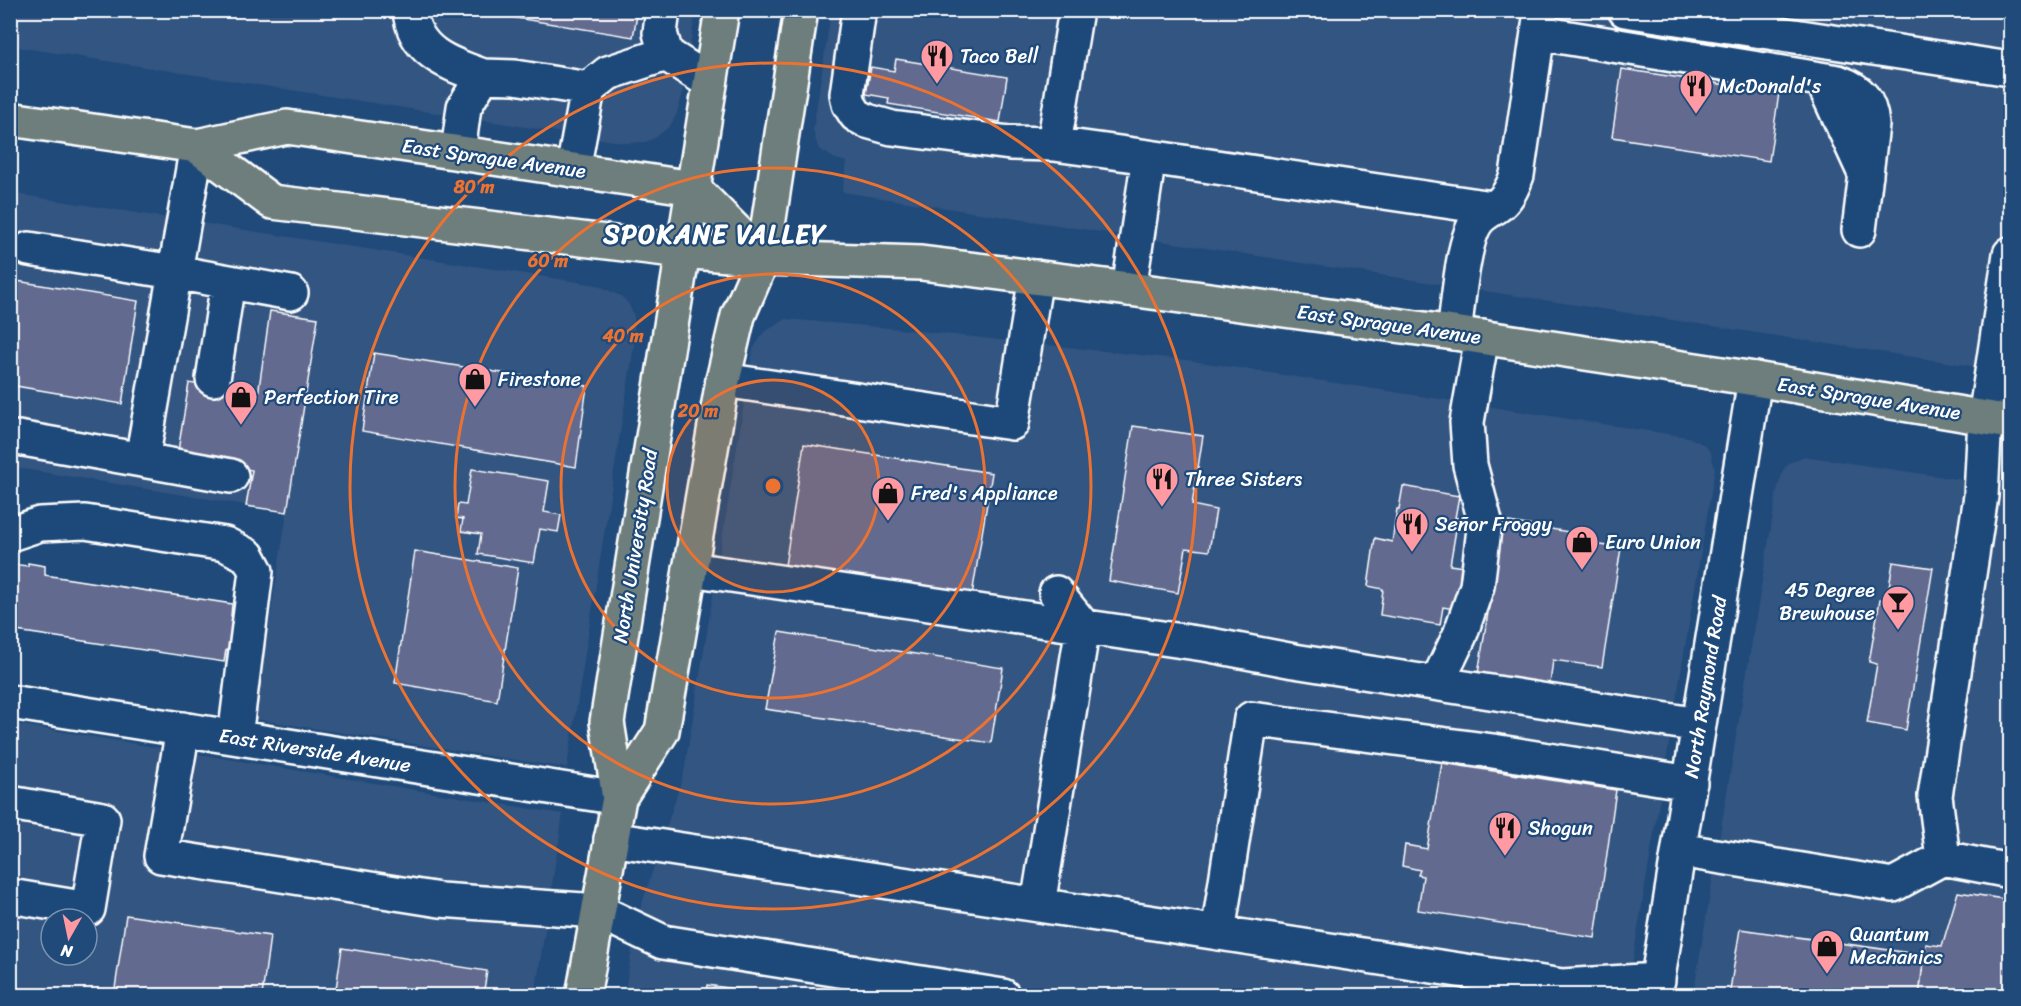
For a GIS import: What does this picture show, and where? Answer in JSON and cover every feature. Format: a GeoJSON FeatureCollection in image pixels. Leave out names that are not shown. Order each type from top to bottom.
{"type":"FeatureCollection","features":[{"type":"Feature","properties":{"kind":"main road","name":"North University Road"},"geometry":{"type":"LineString","coordinates":[[620,798],[607,722],[722,10]]}},
{"type":"Feature","properties":{"kind":"main road","name":"North University Road"},"geometry":{"type":"LineString","coordinates":[[583,996],[597,911],[620,798],[662,730],[723,380],[738,316],[763,258],[801,10]]}},
{"type":"Feature","properties":{"kind":"main road","name":"East Sprague Avenue"},"geometry":{"type":"LineString","coordinates":[[10,118],[197,146],[287,127],[693,188]]}},
{"type":"Feature","properties":{"kind":"main road","name":"East Sprague Avenue"},"geometry":{"type":"LineString","coordinates":[[197,146],[272,202],[682,251],[763,258],[921,263],[1036,277],[1468,335],[1755,379],[1997,420]]}},
{"type":"Feature","properties":{"kind":"main road"},"geometry":{"type":"LineString","coordinates":[[693,188],[763,258]]}},
{"type":"Feature","properties":{"kind":"street"},"geometry":{"type":"LineString","coordinates":[[410,10],[411,22],[426,48],[447,63],[483,76],[515,77],[588,89]]}},
{"type":"Feature","properties":{"kind":"street"},"geometry":{"type":"LineString","coordinates":[[663,10],[660,33],[666,54],[710,82]]}},
{"type":"Feature","properties":{"kind":"street"},"geometry":{"type":"LineString","coordinates":[[859,10],[847,94],[849,104],[856,115],[867,121],[892,128],[1010,143],[1054,144],[1492,208]]}},
{"type":"Feature","properties":{"kind":"street"},"geometry":{"type":"LineString","coordinates":[[1625,10],[2010,69]]}},
{"type":"Feature","properties":{"kind":"street"},"geometry":{"type":"LineString","coordinates":[[1054,144],[1069,12]]}},
{"type":"Feature","properties":{"kind":"street"},"geometry":{"type":"LineString","coordinates":[[1437,683],[1460,635],[1477,586],[1485,521],[1470,465],[1467,422],[1468,241],[1478,220],[1506,196],[1517,176],[1540,22],[1851,87],[1863,98],[1871,110],[1872,125],[1859,230]]}},
{"type":"Feature","properties":{"kind":"street"},"geometry":{"type":"LineString","coordinates":[[573,170],[588,89],[608,73],[666,54]]}},
{"type":"Feature","properties":{"kind":"street"},"geometry":{"type":"LineString","coordinates":[[458,152],[464,107],[483,76]]}},
{"type":"Feature","properties":{"kind":"street"},"geometry":{"type":"LineString","coordinates":[[142,460],[197,146]]}},
{"type":"Feature","properties":{"kind":"street"},"geometry":{"type":"LineString","coordinates":[[1129,289],[1149,157]]}},
{"type":"Feature","properties":{"kind":"street"},"geometry":{"type":"LineString","coordinates":[[29,249],[291,293]]}},
{"type":"Feature","properties":{"kind":"street"},"geometry":{"type":"LineString","coordinates":[[1943,858],[1935,796],[1981,496],[1997,420],[2010,254]]}},
{"type":"Feature","properties":{"kind":"street"},"geometry":{"type":"LineString","coordinates":[[723,380],[1012,423],[1036,277]]}},
{"type":"Feature","properties":{"kind":"street"},"geometry":{"type":"LineString","coordinates":[[213,379],[228,282]]}},
{"type":"Feature","properties":{"kind":"street","name":"North Raymond Road"},"geometry":{"type":"LineString","coordinates":[[1656,988],[1755,379]]}},
{"type":"Feature","properties":{"kind":"street"},"geometry":{"type":"LineString","coordinates":[[18,438],[231,476]]}},
{"type":"Feature","properties":{"kind":"street"},"geometry":{"type":"LineString","coordinates":[[10,534],[40,524],[85,522],[225,544],[248,556],[256,571],[235,737]]}},
{"type":"Feature","properties":{"kind":"street"},"geometry":{"type":"LineString","coordinates":[[690,569],[1083,626],[1699,725]]}},
{"type":"Feature","properties":{"kind":"street"},"geometry":{"type":"LineString","coordinates":[[1038,905],[1083,626],[1056,593]]}},
{"type":"Feature","properties":{"kind":"street","name":"East Riverside Avenue"},"geometry":{"type":"LineString","coordinates":[[10,702],[620,798]]}},
{"type":"Feature","properties":{"kind":"street"},"geometry":{"type":"LineString","coordinates":[[1218,933],[1251,719],[1493,751],[1690,783]]}},
{"type":"Feature","properties":{"kind":"street"},"geometry":{"type":"LineString","coordinates":[[183,729],[161,856],[440,900],[597,911],[663,942],[1003,996]]}},
{"type":"Feature","properties":{"kind":"street"},"geometry":{"type":"LineString","coordinates":[[10,803],[103,819],[88,909],[10,896]]}},
{"type":"Feature","properties":{"kind":"street"},"geometry":{"type":"LineString","coordinates":[[611,839],[1562,986],[1656,988]]}},
{"type":"Feature","properties":{"kind":"street"},"geometry":{"type":"LineString","coordinates":[[1678,850],[1893,885],[1943,858],[2010,871]]}},
{"type":"Feature","properties":{"kind":"shaded area"},"geometry":{"type":"Polygon","coordinates":[[[10,11],[696,11],[682,96],[676,116],[670,126],[655,138],[646,142],[626,143],[11,46],[10,11]]]}},
{"type":"Feature","properties":{"kind":"shaded area"},"geometry":{"type":"Polygon","coordinates":[[[831,11],[2010,11],[2010,372],[842,192],[847,162],[835,159],[818,148],[813,130],[831,11]]]}},
{"type":"Feature","properties":{"kind":"shaded area"},"geometry":{"type":"Polygon","coordinates":[[[10,193],[597,285],[621,296],[629,304],[634,316],[635,340],[567,768],[254,719],[287,512],[11,467],[10,193]]]}},
{"type":"Feature","properties":{"kind":"shaded area"},"geometry":{"type":"Polygon","coordinates":[[[786,319],[1187,360],[1688,437],[1705,445],[1711,453],[1715,469],[1627,995],[624,996],[637,919],[684,772],[753,349],[764,332],[786,319]]]}},
{"type":"Feature","properties":{"kind":"shaded area"},"geometry":{"type":"Polygon","coordinates":[[[1804,456],[2010,487],[2010,995],[1693,996],[1777,490],[1783,470],[1789,463],[1804,456]]]}},
{"type":"Feature","properties":{"kind":"shaded area"},"geometry":{"type":"Polygon","coordinates":[[[10,723],[563,814],[535,995],[11,995],[10,723]]]}},
{"type":"Feature","properties":{"kind":"building"},"geometry":{"type":"Polygon","coordinates":[[[468,10],[638,10],[633,37],[468,10]]]}},
{"type":"Feature","properties":{"kind":"building","name":"Taco Bell"},"geometry":{"type":"Polygon","coordinates":[[[896,59],[1007,77],[1000,122],[888,104],[889,98],[866,94],[871,67],[894,71],[896,59]]]}},
{"type":"Feature","properties":{"kind":"building","name":"McDonald's"},"geometry":{"type":"Polygon","coordinates":[[[1622,69],[1779,93],[1769,161],[1612,137],[1622,69]]]}},
{"type":"Feature","properties":{"kind":"building"},"geometry":{"type":"Polygon","coordinates":[[[17,281],[138,301],[122,404],[10,385],[10,324],[17,281]]]}},
{"type":"Feature","properties":{"kind":"building","name":"Perfection Tire"},"geometry":{"type":"Polygon","coordinates":[[[270,311],[318,318],[287,512],[246,506],[252,470],[177,457],[189,383],[258,395],[270,311]]]}},
{"type":"Feature","properties":{"kind":"building","name":"Firestone"},"geometry":{"type":"Polygon","coordinates":[[[374,353],[587,386],[576,467],[362,431],[374,353]]]}},
{"type":"Feature","properties":{"kind":"building","name":"Three Sisters"},"geometry":{"type":"Polygon","coordinates":[[[1133,426],[1203,436],[1192,505],[1216,510],[1209,551],[1186,548],[1178,593],[1109,581],[1133,426]]]}},
{"type":"Feature","properties":{"kind":"building","name":"Fred's Appliance"},"geometry":{"type":"Polygon","coordinates":[[[804,444],[992,473],[971,601],[784,572],[804,444]]]}},
{"type":"Feature","properties":{"kind":"building"},"geometry":{"type":"Polygon","coordinates":[[[472,469],[549,481],[544,512],[561,515],[558,532],[540,529],[534,563],[478,554],[481,534],[461,531],[463,519],[456,518],[458,504],[466,505],[472,469]]]}},
{"type":"Feature","properties":{"kind":"building","name":"Señor Froggy"},"geometry":{"type":"Polygon","coordinates":[[[1403,486],[1459,496],[1455,518],[1458,518],[1450,565],[1471,568],[1460,610],[1443,607],[1440,625],[1380,615],[1383,589],[1368,586],[1375,538],[1392,542],[1403,486]]]}},
{"type":"Feature","properties":{"kind":"building"},"geometry":{"type":"Polygon","coordinates":[[[1503,521],[1575,533],[1573,541],[1621,548],[1602,667],[1553,660],[1549,692],[1477,680],[1503,521]]]}},
{"type":"Feature","properties":{"kind":"building"},"geometry":{"type":"Polygon","coordinates":[[[415,551],[518,568],[497,701],[395,683],[415,551]]]}},
{"type":"Feature","properties":{"kind":"building","name":"45 Degree Brewhouse"},"geometry":{"type":"Polygon","coordinates":[[[1893,562],[1933,568],[1906,730],[1867,723],[1877,664],[1869,662],[1880,599],[1887,600],[1893,562]]]}},
{"type":"Feature","properties":{"kind":"building"},"geometry":{"type":"Polygon","coordinates":[[[28,563],[45,566],[45,575],[232,604],[231,616],[234,617],[229,650],[226,650],[224,662],[10,630],[10,564],[28,566],[28,563]]]}},
{"type":"Feature","properties":{"kind":"building"},"geometry":{"type":"Polygon","coordinates":[[[779,632],[1003,668],[991,743],[765,709],[779,632]]]}},
{"type":"Feature","properties":{"kind":"building","name":"Shogun"},"geometry":{"type":"Polygon","coordinates":[[[1442,763],[1616,790],[1595,938],[1418,910],[1423,876],[1418,875],[1420,870],[1402,866],[1405,845],[1427,849],[1442,763]]]}},
{"type":"Feature","properties":{"kind":"building"},"geometry":{"type":"Polygon","coordinates":[[[1958,892],[2010,900],[2010,996],[1919,996],[1926,944],[1942,946],[1958,892]]]}},
{"type":"Feature","properties":{"kind":"building"},"geometry":{"type":"Polygon","coordinates":[[[126,915],[270,936],[262,996],[114,995],[126,915]]]}},
{"type":"Feature","properties":{"kind":"building","name":"Quantum Mechanics"},"geometry":{"type":"Polygon","coordinates":[[[1740,929],[1924,955],[1919,996],[1729,996],[1740,929]]]}},
{"type":"Feature","properties":{"kind":"building"},"geometry":{"type":"Polygon","coordinates":[[[342,948],[487,971],[483,996],[335,996],[342,948]]]}},
{"type":"Feature","properties":{"kind":"building"},"geometry":{"type":"Polygon","coordinates":[[[707,985],[756,992],[756,996],[706,996],[707,985]]]}},
{"type":"Feature","properties":{"kind":"place","name":"Taco Bell"},"geometry":{"type":"Point","coordinates":[937,85]}},
{"type":"Feature","properties":{"kind":"place","name":"McDonald's"},"geometry":{"type":"Point","coordinates":[1696,115]}},
{"type":"Feature","properties":{"kind":"place","name":"Firestone"},"geometry":{"type":"Point","coordinates":[475,408]}},
{"type":"Feature","properties":{"kind":"place","name":"Perfection Tire"},"geometry":{"type":"Point","coordinates":[241,426]}},
{"type":"Feature","properties":{"kind":"place","name":"Three Sisters"},"geometry":{"type":"Point","coordinates":[1162,508]}},
{"type":"Feature","properties":{"kind":"place","name":"Fred's Appliance"},"geometry":{"type":"Point","coordinates":[888,522]}},
{"type":"Feature","properties":{"kind":"place","name":"Señor Froggy"},"geometry":{"type":"Point","coordinates":[1412,553]}},
{"type":"Feature","properties":{"kind":"place","name":"Euro Union"},"geometry":{"type":"Point","coordinates":[1582,571]}},
{"type":"Feature","properties":{"kind":"place","name":"45 Degree Brewhouse"},"geometry":{"type":"Point","coordinates":[1898,631]}},
{"type":"Feature","properties":{"kind":"place","name":"Shogun"},"geometry":{"type":"Point","coordinates":[1505,857]}},
{"type":"Feature","properties":{"kind":"place","name":"Quantum Mechanics"},"geometry":{"type":"Point","coordinates":[1827,975]}},
{"type":"Feature","properties":{"kind":"district","name":"SPOKANE VALLEY"},"geometry":{"type":"Point","coordinates":[715,234]}}]}
